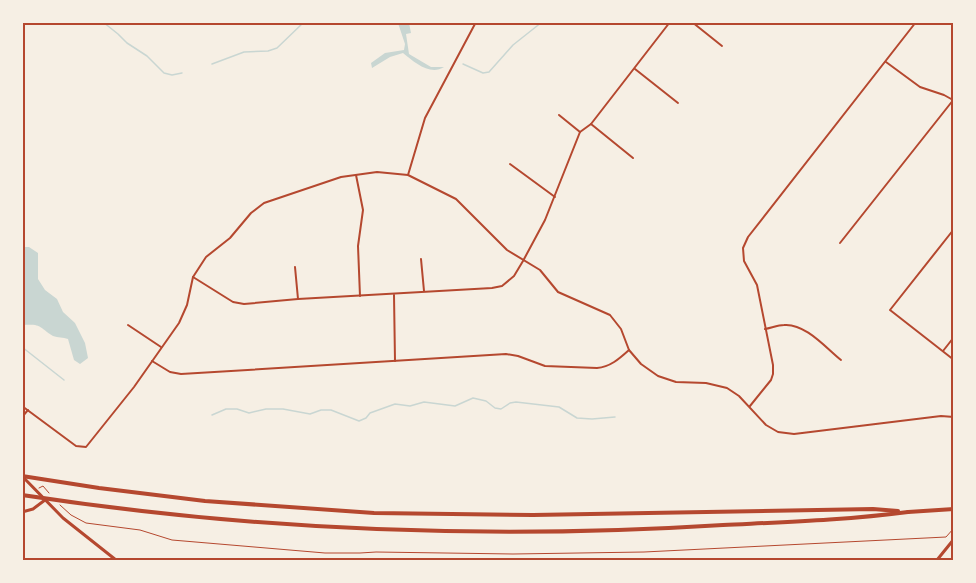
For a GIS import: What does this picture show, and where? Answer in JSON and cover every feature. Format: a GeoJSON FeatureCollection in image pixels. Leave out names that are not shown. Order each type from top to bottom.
{"type":"FeatureCollection","features":[{"type":"Feature","properties":{"kind":"main road"},"geometry":{"type":"LineString","coordinates":[[22,476],[205,501],[332,511],[494,515],[873,509],[908,512]]}},
{"type":"Feature","properties":{"kind":"main road"},"geometry":{"type":"LineString","coordinates":[[22,476],[70,524],[116,561]]}},
{"type":"Feature","properties":{"kind":"main road"},"geometry":{"type":"LineString","coordinates":[[22,495],[196,518],[293,526],[384,531],[509,533],[625,531],[843,519],[954,509]]}},
{"type":"Feature","properties":{"kind":"main road"},"geometry":{"type":"LineString","coordinates":[[22,512],[33,509],[45,500]]}},
{"type":"Feature","properties":{"kind":"main road"},"geometry":{"type":"LineString","coordinates":[[937,561],[954,539]]}},
{"type":"Feature","properties":{"kind":"street"},"geometry":{"type":"LineString","coordinates":[[408,175],[425,118],[476,22]]}},
{"type":"Feature","properties":{"kind":"street"},"geometry":{"type":"LineString","coordinates":[[193,277],[233,302],[244,304],[502,286],[514,276],[523,261],[555,197],[580,132],[591,124],[670,22]]}},
{"type":"Feature","properties":{"kind":"street"},"geometry":{"type":"LineString","coordinates":[[692,22],[722,46]]}},
{"type":"Feature","properties":{"kind":"street"},"geometry":{"type":"LineString","coordinates":[[749,407],[773,374],[773,365],[757,285],[744,261],[743,248],[748,237],[916,22]]}},
{"type":"Feature","properties":{"kind":"street"},"geometry":{"type":"LineString","coordinates":[[840,243],[953,100],[944,94],[920,87],[886,62]]}},
{"type":"Feature","properties":{"kind":"street"},"geometry":{"type":"LineString","coordinates":[[634,68],[678,103]]}},
{"type":"Feature","properties":{"kind":"street"},"geometry":{"type":"LineString","coordinates":[[559,115],[580,132]]}},
{"type":"Feature","properties":{"kind":"street"},"geometry":{"type":"LineString","coordinates":[[591,124],[633,158]]}},
{"type":"Feature","properties":{"kind":"street"},"geometry":{"type":"LineString","coordinates":[[510,164],[555,197]]}},
{"type":"Feature","properties":{"kind":"street"},"geometry":{"type":"LineString","coordinates":[[22,406],[76,446],[83,447],[124,399],[178,323],[187,304],[193,277],[206,257],[230,238],[251,213],[264,203],[341,177],[377,172],[408,175],[456,199],[507,250],[540,270],[558,292],[610,315],[621,329],[629,350],[658,376],[676,382],[717,385],[736,393],[766,425],[778,432],[785,434],[941,416],[954,417]]}},
{"type":"Feature","properties":{"kind":"street"},"geometry":{"type":"LineString","coordinates":[[356,175],[363,210],[358,246],[360,296]]}},
{"type":"Feature","properties":{"kind":"street"},"geometry":{"type":"LineString","coordinates":[[954,229],[890,310],[954,360]]}},
{"type":"Feature","properties":{"kind":"street"},"geometry":{"type":"LineString","coordinates":[[421,259],[424,291]]}},
{"type":"Feature","properties":{"kind":"street"},"geometry":{"type":"LineString","coordinates":[[295,267],[297,299]]}},
{"type":"Feature","properties":{"kind":"street"},"geometry":{"type":"LineString","coordinates":[[394,295],[396,362]]}},
{"type":"Feature","properties":{"kind":"street"},"geometry":{"type":"LineString","coordinates":[[765,329],[785,324],[795,326],[804,330],[841,360]]}},
{"type":"Feature","properties":{"kind":"street"},"geometry":{"type":"LineString","coordinates":[[128,326],[161,347]]}},
{"type":"Feature","properties":{"kind":"street"},"geometry":{"type":"LineString","coordinates":[[943,351],[954,337]]}},
{"type":"Feature","properties":{"kind":"street"},"geometry":{"type":"LineString","coordinates":[[152,360],[170,372],[181,374],[506,354],[545,366],[597,368],[611,364],[629,350]]}},
{"type":"Feature","properties":{"kind":"street"},"geometry":{"type":"LineString","coordinates":[[22,417],[28,410]]}},
{"type":"Feature","properties":{"kind":"path"},"geometry":{"type":"LineString","coordinates":[[43,486],[50,493]]}},
{"type":"Feature","properties":{"kind":"path"},"geometry":{"type":"LineString","coordinates":[[56,501],[81,521],[140,530],[167,539],[325,553],[644,552],[946,537],[954,528]]}},
{"type":"Feature","properties":{"kind":"shaded area"},"geometry":{"type":"Polygon","coordinates":[[[398,23],[409,23],[411,33],[406,34],[409,54],[431,67],[444,67],[428,69],[403,53],[390,57],[372,68],[371,63],[385,53],[404,50],[405,44],[398,23]]]}},
{"type":"Feature","properties":{"kind":"shaded area"},"geometry":{"type":"Polygon","coordinates":[[[23,247],[29,247],[38,253],[38,279],[45,290],[57,299],[63,312],[75,323],[85,343],[88,358],[80,364],[74,360],[68,339],[53,336],[37,326],[23,325],[23,247]]]}},
{"type":"Feature","properties":{"kind":"waterway"},"geometry":{"type":"LineString","coordinates":[[103,22],[127,43],[147,56],[164,73],[172,75],[182,73]]}},
{"type":"Feature","properties":{"kind":"waterway"},"geometry":{"type":"LineString","coordinates":[[212,64],[244,52],[268,51],[277,48],[304,22]]}},
{"type":"Feature","properties":{"kind":"waterway"},"geometry":{"type":"LineString","coordinates":[[463,64],[483,73],[489,72],[513,45],[542,22]]}},
{"type":"Feature","properties":{"kind":"waterway"},"geometry":{"type":"LineString","coordinates":[[22,347],[64,380]]}},
{"type":"Feature","properties":{"kind":"waterway"},"geometry":{"type":"LineString","coordinates":[[212,415],[226,409],[237,409],[249,413],[266,409],[283,409],[310,414],[321,410],[331,410],[359,421],[370,413],[395,404],[410,406],[424,402],[455,406],[473,398],[486,401],[495,408],[501,409],[516,402],[559,407],[577,418],[615,417]]}}]}
